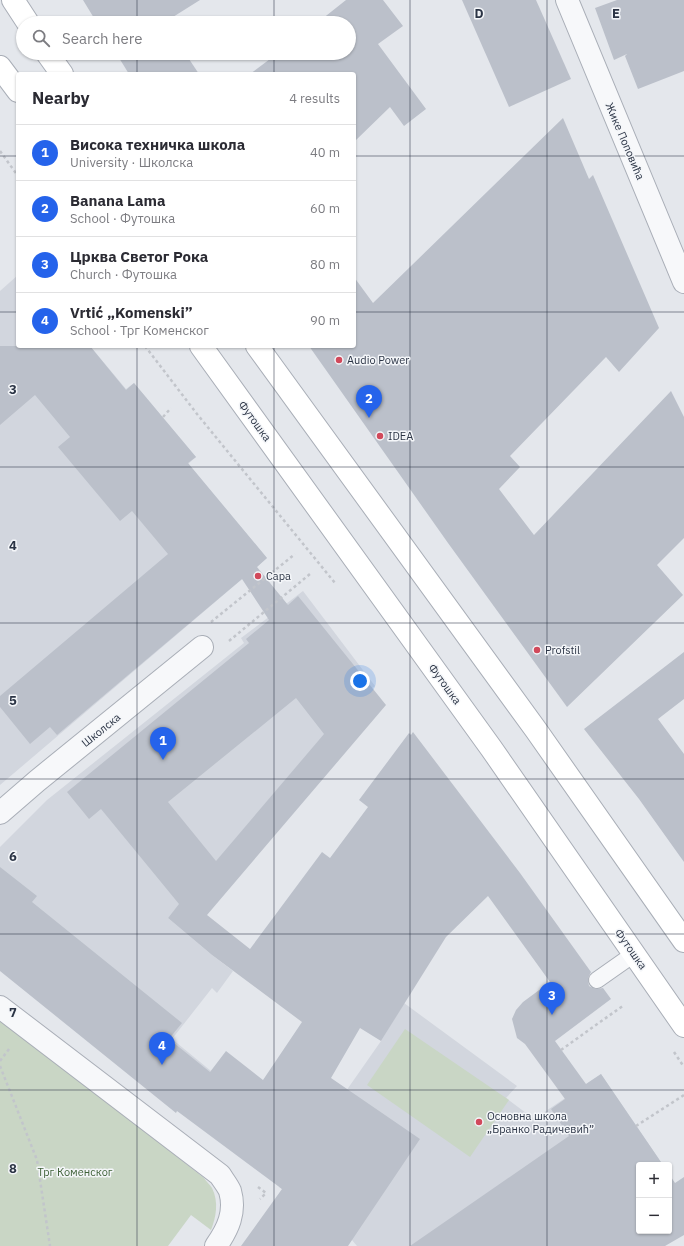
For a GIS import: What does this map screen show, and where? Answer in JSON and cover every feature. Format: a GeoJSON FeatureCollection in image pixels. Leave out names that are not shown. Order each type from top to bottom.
{"type":"FeatureCollection","features":[{"type":"Feature","properties":{"kind":"main road"},"geometry":{"type":"LineString","coordinates":[[14,0],[24,16]]}},
{"type":"Feature","properties":{"kind":"main road"},"geometry":{"type":"LineString","coordinates":[[52,60],[61,72]]}},
{"type":"Feature","properties":{"kind":"main road","name":"Футошка"},"geometry":{"type":"LineString","coordinates":[[202,348],[486,742],[684,1026]]}},
{"type":"Feature","properties":{"kind":"main road"},"geometry":{"type":"LineString","coordinates":[[259,348],[536,730],[684,941]]}},
{"type":"Feature","properties":{"kind":"street","name":"Жике Поповића"},"geometry":{"type":"LineString","coordinates":[[567,0],[684,282]]}},
{"type":"Feature","properties":{"kind":"street","name":"Школска"},"geometry":{"type":"LineString","coordinates":[[0,813],[37,781],[202,647]]}},
{"type":"Feature","properties":{"kind":"street"},"geometry":{"type":"LineString","coordinates":[[0,1007],[220,1175],[230,1190],[232,1211],[226,1232],[216,1246]]}},
{"type":"Feature","properties":{"kind":"lane"},"geometry":{"type":"LineString","coordinates":[[597,980],[634,954]]}},
{"type":"Feature","properties":{"kind":"path"},"geometry":{"type":"LineString","coordinates":[[0,150],[16,173]]}},
{"type":"Feature","properties":{"kind":"path"},"geometry":{"type":"LineString","coordinates":[[147,348],[197,414],[337,586]]}},
{"type":"Feature","properties":{"kind":"path"},"geometry":{"type":"LineString","coordinates":[[163,417],[171,408]]}},
{"type":"Feature","properties":{"kind":"path"},"geometry":{"type":"LineString","coordinates":[[561,1050],[624,1004]]}},
{"type":"Feature","properties":{"kind":"path"},"geometry":{"type":"LineString","coordinates":[[671,1048],[684,1067]]}},
{"type":"Feature","properties":{"kind":"path"},"geometry":{"type":"LineString","coordinates":[[0,1066],[37,1160],[50,1246]]}},
{"type":"Feature","properties":{"kind":"path"},"geometry":{"type":"LineString","coordinates":[[636,1126],[684,1095]]}},
{"type":"Feature","properties":{"kind":"shaded area"},"geometry":{"type":"Polygon","coordinates":[[[16,277],[16,348],[92,348],[126,389],[134,383],[196,457],[188,464],[267,558],[0,785],[0,291],[16,277]]]}},
{"type":"Feature","properties":{"kind":"shaded area"},"geometry":{"type":"Polygon","coordinates":[[[303,591],[375,686],[346,709],[168,918],[233,971],[217,993],[212,988],[172,1039],[211,1071],[179,1112],[0,969],[0,847],[47,800],[244,643],[241,638],[303,591]]]}},
{"type":"Feature","properties":{"kind":"shaded area","name":"Основна школа „Бранко Радичевић”"},"geometry":{"type":"Polygon","coordinates":[[[404,1003],[517,1086],[506,1098],[534,1119],[601,1074],[661,1162],[636,1162],[636,1169],[578,1246],[357,1246],[352,1240],[279,1187],[381,1041],[404,1003]]]}},
{"type":"Feature","properties":{"kind":"green space","name":"Трг Коменског"},"geometry":{"type":"Polygon","coordinates":[[[0,1021],[9,1024],[204,1178],[212,1188],[216,1199],[215,1215],[211,1230],[191,1215],[168,1246],[0,1246],[0,1021]]]}},
{"type":"Feature","properties":{"kind":"green space"},"geometry":{"type":"Polygon","coordinates":[[[405,1029],[509,1100],[470,1157],[367,1085],[405,1029]]]}},
{"type":"Feature","properties":{"kind":"building"},"geometry":{"type":"Polygon","coordinates":[[[83,0],[200,0],[175,16],[93,16],[83,0]]]}},
{"type":"Feature","properties":{"kind":"building"},"geometry":{"type":"Polygon","coordinates":[[[346,0],[383,0],[403,26],[378,44],[426,109],[404,126],[390,107],[356,140],[356,72],[253,72],[269,60],[356,60],[356,16],[326,16],[346,0]]]}},
{"type":"Feature","properties":{"kind":"building"},"geometry":{"type":"Polygon","coordinates":[[[462,0],[536,0],[571,79],[509,107],[462,0]]]}},
{"type":"Feature","properties":{"kind":"building"},"geometry":{"type":"Polygon","coordinates":[[[617,0],[684,0],[684,71],[638,89],[625,56],[627,54],[614,60],[595,8],[617,0]]]}},
{"type":"Feature","properties":{"kind":"building"},"geometry":{"type":"Polygon","coordinates":[[[120,60],[190,60],[198,72],[128,72],[120,60]]]}},
{"type":"Feature","properties":{"kind":"building"},"geometry":{"type":"Polygon","coordinates":[[[563,118],[589,179],[593,175],[659,328],[619,372],[606,357],[510,456],[520,467],[499,489],[534,535],[671,391],[684,417],[684,538],[657,565],[683,595],[567,707],[448,543],[310,348],[356,348],[356,280],[373,303],[563,118]]]}},
{"type":"Feature","properties":{"kind":"building"},"geometry":{"type":"Polygon","coordinates":[[[0,346],[16,346],[16,348],[92,348],[126,390],[134,383],[196,457],[188,463],[267,558],[257,567],[288,605],[298,596],[386,705],[207,915],[250,949],[322,852],[330,858],[368,807],[359,800],[409,733],[411,735],[413,732],[520,873],[591,972],[588,980],[589,986],[597,989],[603,988],[611,999],[555,1041],[586,1084],[601,1074],[661,1162],[636,1162],[636,1234],[672,1234],[672,1178],[675,1183],[684,1177],[684,1235],[665,1246],[410,1246],[569,1136],[551,1109],[565,1099],[525,1044],[517,1038],[512,1019],[516,1010],[523,1002],[550,982],[488,896],[446,937],[381,1041],[360,1028],[331,1078],[420,1139],[348,1246],[241,1246],[282,1189],[177,1111],[176,1113],[0,971],[0,867],[37,896],[32,902],[182,1023],[169,1039],[210,1072],[226,1051],[263,1080],[302,1022],[212,955],[168,918],[179,904],[101,809],[89,819],[67,792],[249,643],[246,639],[269,620],[242,579],[57,735],[50,727],[30,744],[0,707],[0,696],[168,554],[132,511],[120,521],[58,447],[70,437],[35,395],[0,425],[0,346]],[[296,698],[168,802],[216,861],[324,734],[296,698]]]}},
{"type":"Feature","properties":{"kind":"building"},"geometry":{"type":"Polygon","coordinates":[[[684,652],[684,699],[658,719],[684,754],[684,862],[639,799],[584,729],[684,652]]]}},
{"type":"Feature","properties":{"kind":"place","name":"Audio Power"},"geometry":{"type":"Point","coordinates":[339,360]}},
{"type":"Feature","properties":{"kind":"place","name":"Banana Lama"},"geometry":{"type":"Point","coordinates":[369,418]}},
{"type":"Feature","properties":{"kind":"place","name":"IDEA"},"geometry":{"type":"Point","coordinates":[380,436]}},
{"type":"Feature","properties":{"kind":"place","name":"Сара"},"geometry":{"type":"Point","coordinates":[258,576]}},
{"type":"Feature","properties":{"kind":"place","name":"Profstil"},"geometry":{"type":"Point","coordinates":[537,650]}},
{"type":"Feature","properties":{"kind":"place","name":"Висока техничка школа"},"geometry":{"type":"Point","coordinates":[163,760]}},
{"type":"Feature","properties":{"kind":"place","name":"Црква Светог Рока"},"geometry":{"type":"Point","coordinates":[552,1015]}},
{"type":"Feature","properties":{"kind":"place","name":"Vrtić „Komenski”"},"geometry":{"type":"Point","coordinates":[162,1065]}},
{"type":"Feature","properties":{"kind":"place","name":"Основна школа „Бранко Радичевић”"},"geometry":{"type":"Point","coordinates":[479,1122]}}]}
